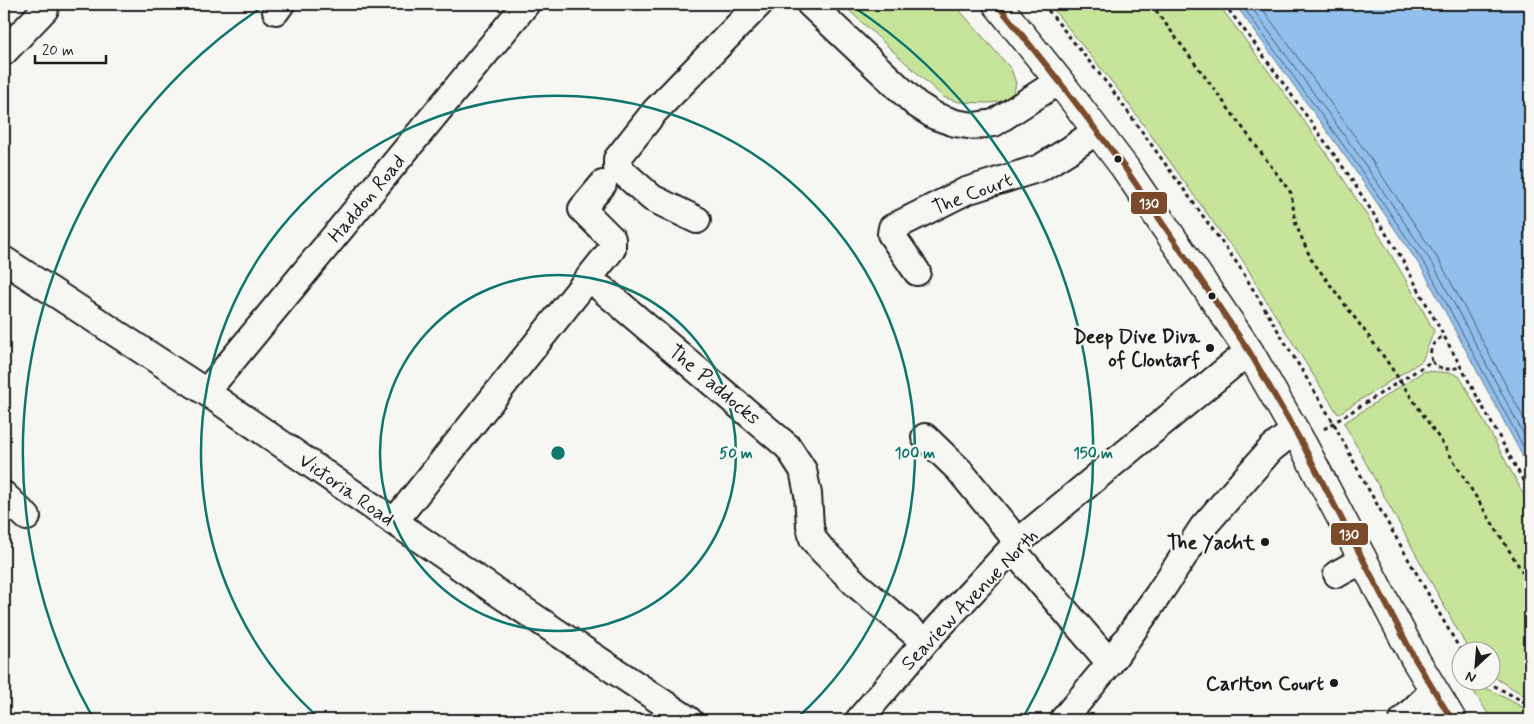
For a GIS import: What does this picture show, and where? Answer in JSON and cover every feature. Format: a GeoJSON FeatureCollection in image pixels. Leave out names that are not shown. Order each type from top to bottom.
{"type":"FeatureCollection","features":[{"type":"Feature","properties":{"kind":"main road"},"geometry":{"type":"LineString","coordinates":[[997,4],[1059,81],[1143,194],[1249,351],[1295,430],[1415,659],[1452,720]]}},
{"type":"Feature","properties":{"kind":"street","name":"Haddon Road"},"geometry":{"type":"LineString","coordinates":[[206,392],[526,4]]}},
{"type":"Feature","properties":{"kind":"street"},"geometry":{"type":"LineString","coordinates":[[697,220],[652,198],[617,167],[618,159],[655,111],[759,4]]}},
{"type":"Feature","properties":{"kind":"street"},"geometry":{"type":"LineString","coordinates":[[810,4],[916,104],[935,116],[955,123],[974,126],[994,123],[1059,81]]}},
{"type":"Feature","properties":{"kind":"street"},"geometry":{"type":"LineString","coordinates":[[4,52],[45,9]]}},
{"type":"Feature","properties":{"kind":"street","name":"The Court"},"geometry":{"type":"LineString","coordinates":[[917,272],[891,234],[892,228],[966,191],[1040,168],[1096,131]]}},
{"type":"Feature","properties":{"kind":"street"},"geometry":{"type":"LineString","coordinates":[[394,522],[612,249],[612,239],[582,210],[603,184]]}},
{"type":"Feature","properties":{"kind":"street","name":"Victoria Road"},"geometry":{"type":"LineString","coordinates":[[4,260],[206,392],[500,595],[689,720]]}},
{"type":"Feature","properties":{"kind":"street","name":"The Paddocks"},"geometry":{"type":"LineString","coordinates":[[602,288],[788,447],[803,470],[808,494],[810,526],[814,539],[822,550],[857,585],[925,642]]}},
{"type":"Feature","properties":{"kind":"street","name":"Seaview Avenue North"},"geometry":{"type":"LineString","coordinates":[[859,720],[925,642],[1015,546],[1249,351]]}},
{"type":"Feature","properties":{"kind":"street"},"geometry":{"type":"LineString","coordinates":[[1063,720],[1110,663],[1203,527],[1271,450],[1295,430]]}},
{"type":"Feature","properties":{"kind":"street"},"geometry":{"type":"LineString","coordinates":[[924,437],[959,470],[1015,546],[1110,663]]}},
{"type":"Feature","properties":{"kind":"street"},"geometry":{"type":"LineString","coordinates":[[4,496],[27,517]]}},
{"type":"Feature","properties":{"kind":"street"},"geometry":{"type":"LineString","coordinates":[[1337,574],[1363,560]]}},
{"type":"Feature","properties":{"kind":"street"},"geometry":{"type":"LineString","coordinates":[[1403,720],[1433,691]]}},
{"type":"Feature","properties":{"kind":"path"},"geometry":{"type":"LineString","coordinates":[[1043,4],[1109,86],[1239,266],[1333,422],[1371,494],[1456,642]]}},
{"type":"Feature","properties":{"kind":"path"},"geometry":{"type":"LineString","coordinates":[[1151,4],[1291,194],[1296,225],[1311,259],[1400,381],[1445,447],[1530,584]]}},
{"type":"Feature","properties":{"kind":"path"},"geometry":{"type":"LineString","coordinates":[[1224,4],[1256,44],[1348,174],[1399,254],[1530,493]]}},
{"type":"Feature","properties":{"kind":"path"},"geometry":{"type":"LineString","coordinates":[[1443,336],[1434,341],[1430,350],[1432,361],[1440,368],[1451,369],[1460,367]]}},
{"type":"Feature","properties":{"kind":"path"},"geometry":{"type":"LineString","coordinates":[[1324,430],[1333,422],[1432,361]]}},
{"type":"Feature","properties":{"kind":"path"},"geometry":{"type":"LineString","coordinates":[[1502,690],[1530,705]]}},
{"type":"Feature","properties":{"kind":"green space"},"geometry":{"type":"Polygon","coordinates":[[[842,4],[954,4],[1011,69],[1016,83],[1014,91],[1005,101],[989,103],[959,102],[943,97],[842,4]]]}},
{"type":"Feature","properties":{"kind":"green space"},"geometry":{"type":"Polygon","coordinates":[[[1049,4],[1218,4],[1333,163],[1386,246],[1410,288],[1434,331],[1422,361],[1338,414],[1237,252],[1226,240],[1120,92],[1049,4]]]}},
{"type":"Feature","properties":{"kind":"green space"},"geometry":{"type":"Polygon","coordinates":[[[1424,371],[1452,373],[1460,377],[1530,506],[1530,699],[1502,682],[1502,642],[1464,642],[1344,423],[1424,371]]]}},
{"type":"Feature","properties":{"kind":"green space"},"geometry":{"type":"Polygon","coordinates":[[[1474,692],[1494,692],[1530,711],[1530,720],[1492,720],[1474,692]]]}},
{"type":"Feature","properties":{"kind":"water"},"geometry":{"type":"Polygon","coordinates":[[[1235,4],[1530,4],[1530,470],[1424,272],[1350,163],[1235,4]]]}},
{"type":"Feature","properties":{"kind":"transit line","name":"130"},"geometry":{"type":"LineString","coordinates":[[997,4],[1125,168],[1249,351],[1303,445],[1415,659],[1452,720]]}},
{"type":"Feature","properties":{"kind":"place","name":"Deep Dive Diva of Clontarf"},"geometry":{"type":"Point","coordinates":[1210,348]}},
{"type":"Feature","properties":{"kind":"place","name":"The Yacht"},"geometry":{"type":"Point","coordinates":[1265,542]}},
{"type":"Feature","properties":{"kind":"place","name":"Carlton Court"},"geometry":{"type":"Point","coordinates":[1334,683]}}]}
